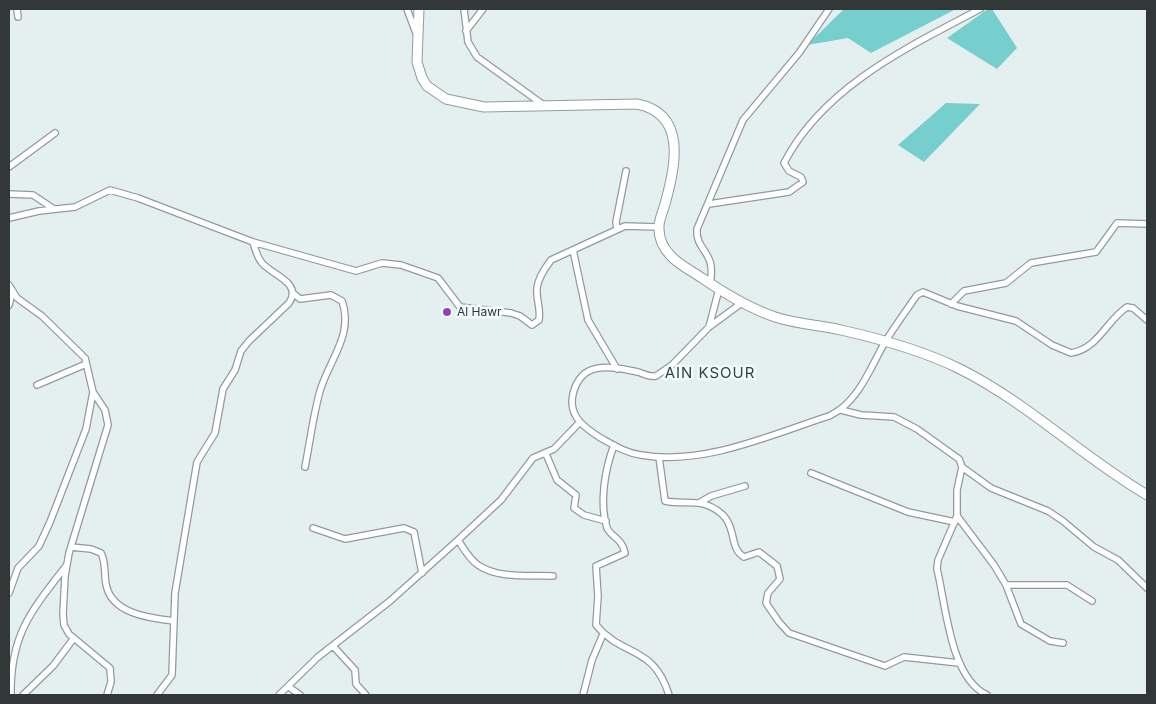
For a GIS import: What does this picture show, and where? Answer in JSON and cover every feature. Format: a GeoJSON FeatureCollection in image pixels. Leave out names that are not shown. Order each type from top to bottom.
{"type":"FeatureCollection","features":[{"type":"Feature","properties":{"kind":"main road"},"geometry":{"type":"LineString","coordinates":[[419,9],[417,62],[422,78],[436,94],[470,106],[546,107],[637,104],[654,108],[661,114],[672,130],[675,149],[670,182],[658,227],[661,241],[672,258],[719,289],[776,317],[842,330],[945,362],[999,390],[1106,469],[1147,495]]}},
{"type":"Feature","properties":{"kind":"street"},"geometry":{"type":"LineString","coordinates":[[16,9],[18,17]]}},
{"type":"Feature","properties":{"kind":"street"},"geometry":{"type":"LineString","coordinates":[[407,9],[417,35]]}},
{"type":"Feature","properties":{"kind":"street"},"geometry":{"type":"LineString","coordinates":[[464,9],[466,31],[472,50],[477,57],[546,107]]}},
{"type":"Feature","properties":{"kind":"street"},"geometry":{"type":"LineString","coordinates":[[466,31],[483,9]]}},
{"type":"Feature","properties":{"kind":"street"},"geometry":{"type":"LineString","coordinates":[[710,283],[712,265],[697,234],[743,120],[799,53],[829,9]]}},
{"type":"Feature","properties":{"kind":"street"},"geometry":{"type":"LineString","coordinates":[[709,204],[789,192],[798,187],[803,182],[801,177],[789,171],[784,163],[790,152],[832,100],[903,51],[980,9]]}},
{"type":"Feature","properties":{"kind":"street"},"geometry":{"type":"LineString","coordinates":[[9,167],[56,132]]}},
{"type":"Feature","properties":{"kind":"street"},"geometry":{"type":"LineString","coordinates":[[617,229],[616,222],[626,171]]}},
{"type":"Feature","properties":{"kind":"street"},"geometry":{"type":"LineString","coordinates":[[9,218],[54,209],[76,207],[105,191],[115,191],[253,242],[356,272],[382,263],[401,265],[438,278],[460,307],[511,313],[520,316],[532,325],[539,320],[540,312],[537,289],[544,268],[551,260],[617,229],[642,225],[658,227]]}},
{"type":"Feature","properties":{"kind":"street"},"geometry":{"type":"LineString","coordinates":[[9,194],[33,195],[54,209]]}},
{"type":"Feature","properties":{"kind":"street"},"geometry":{"type":"LineString","coordinates":[[951,304],[964,291],[1006,283],[1030,263],[1096,252],[1117,223],[1147,224]]}},
{"type":"Feature","properties":{"kind":"street"},"geometry":{"type":"LineString","coordinates":[[253,242],[263,264],[288,283],[293,293],[300,299],[331,295],[342,301],[346,320],[344,336],[320,391],[305,467]]}},
{"type":"Feature","properties":{"kind":"street"},"geometry":{"type":"LineString","coordinates":[[573,250],[588,320],[617,369]]}},
{"type":"Feature","properties":{"kind":"street"},"geometry":{"type":"LineString","coordinates":[[9,285],[12,293],[21,303],[50,323],[79,352],[86,364],[93,392],[105,410],[108,425],[67,565],[64,624],[74,638],[110,668],[111,682],[107,695]]}},
{"type":"Feature","properties":{"kind":"street"},"geometry":{"type":"LineString","coordinates":[[708,327],[719,289]]}},
{"type":"Feature","properties":{"kind":"street"},"geometry":{"type":"LineString","coordinates":[[9,306],[12,293]]}},
{"type":"Feature","properties":{"kind":"street"},"geometry":{"type":"LineString","coordinates":[[157,695],[172,675],[179,562],[192,479],[199,457],[215,433],[223,389],[235,370],[244,346],[289,303],[293,293]]}},
{"type":"Feature","properties":{"kind":"street"},"geometry":{"type":"LineString","coordinates":[[743,302],[708,327],[678,359],[656,376],[617,369],[598,368],[588,371],[579,379],[572,402],[579,423],[614,445],[640,455],[659,457],[685,456],[720,450],[841,410],[858,391],[885,342],[920,293],[928,293],[951,304],[1016,321],[1052,345],[1070,353],[1093,343],[1114,317],[1127,307],[1133,308],[1147,320]]}},
{"type":"Feature","properties":{"kind":"street"},"geometry":{"type":"LineString","coordinates":[[37,385],[86,364]]}},
{"type":"Feature","properties":{"kind":"street"},"geometry":{"type":"LineString","coordinates":[[9,594],[18,568],[39,546],[50,522],[86,429],[93,392]]}},
{"type":"Feature","properties":{"kind":"street"},"geometry":{"type":"LineString","coordinates":[[841,410],[861,415],[894,417],[959,459],[962,467],[957,490],[956,519],[938,560],[937,569],[959,663],[967,679],[987,695]]}},
{"type":"Feature","properties":{"kind":"street"},"geometry":{"type":"LineString","coordinates":[[279,695],[312,663],[422,573],[501,500],[533,458],[546,454],[579,423]]}},
{"type":"Feature","properties":{"kind":"street"},"geometry":{"type":"LineString","coordinates":[[614,445],[606,474],[606,521],[609,531],[618,538],[625,553],[596,566],[598,596],[596,625],[603,634],[651,661],[661,675],[669,695]]}},
{"type":"Feature","properties":{"kind":"street"},"geometry":{"type":"LineString","coordinates":[[546,454],[557,480],[576,495],[574,508],[584,515],[606,521]]}},
{"type":"Feature","properties":{"kind":"street"},"geometry":{"type":"LineString","coordinates":[[659,457],[665,501],[699,504],[725,516],[732,530],[734,546],[740,555],[744,557],[759,552],[777,566],[780,578],[768,593],[766,603],[778,622],[789,633],[885,666],[904,657],[959,663]]}},
{"type":"Feature","properties":{"kind":"street"},"geometry":{"type":"LineString","coordinates":[[962,467],[991,488],[1048,512],[1063,521],[1094,547],[1118,560],[1147,588]]}},
{"type":"Feature","properties":{"kind":"street"},"geometry":{"type":"LineString","coordinates":[[812,473],[908,512],[956,519],[994,565],[1006,585],[1022,624],[1050,641],[1063,643]]}},
{"type":"Feature","properties":{"kind":"street"},"geometry":{"type":"LineString","coordinates":[[699,504],[711,496],[745,486]]}},
{"type":"Feature","properties":{"kind":"street"},"geometry":{"type":"LineString","coordinates":[[312,528],[345,539],[404,528],[414,532],[422,573]]}},
{"type":"Feature","properties":{"kind":"street"},"geometry":{"type":"LineString","coordinates":[[458,540],[468,555],[478,565],[486,569],[499,573],[553,576]]}},
{"type":"Feature","properties":{"kind":"street"},"geometry":{"type":"LineString","coordinates":[[71,547],[91,549],[101,553],[108,593],[116,604],[140,615],[174,621]]}},
{"type":"Feature","properties":{"kind":"street"},"geometry":{"type":"LineString","coordinates":[[11,695],[12,657],[19,635],[67,565]]}},
{"type":"Feature","properties":{"kind":"street"},"geometry":{"type":"LineString","coordinates":[[1006,585],[1067,585],[1092,601]]}},
{"type":"Feature","properties":{"kind":"street"},"geometry":{"type":"LineString","coordinates":[[583,695],[592,660],[603,634]]}},
{"type":"Feature","properties":{"kind":"street"},"geometry":{"type":"LineString","coordinates":[[23,695],[53,666],[74,638]]}},
{"type":"Feature","properties":{"kind":"street"},"geometry":{"type":"LineString","coordinates":[[333,646],[355,670],[356,684],[366,695]]}},
{"type":"Feature","properties":{"kind":"street"},"geometry":{"type":"LineString","coordinates":[[289,687],[300,695]]}},
{"type":"Feature","properties":{"kind":"shaded area"},"geometry":{"type":"Polygon","coordinates":[[[844,9],[956,9],[871,53],[848,38],[807,45],[844,9]]]}},
{"type":"Feature","properties":{"kind":"shaded area"},"geometry":{"type":"Polygon","coordinates":[[[988,9],[992,9],[1017,48],[997,69],[947,38],[988,9]]]}},
{"type":"Feature","properties":{"kind":"shaded area"},"geometry":{"type":"Polygon","coordinates":[[[946,103],[980,104],[924,162],[898,145],[946,103]]]}},
{"type":"Feature","properties":{"kind":"place","name":"Al Hawr"},"geometry":{"type":"Point","coordinates":[447,312]}},
{"type":"Feature","properties":{"kind":"district","name":"AIN KSOUR"},"geometry":{"type":"Point","coordinates":[710,373]}}]}
